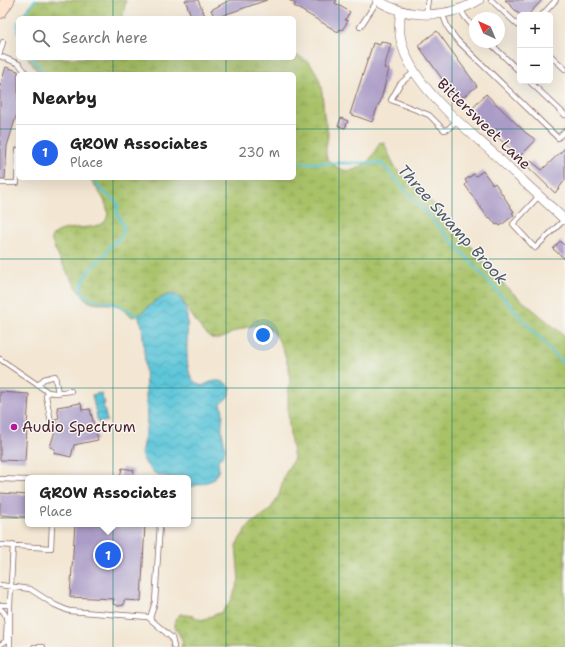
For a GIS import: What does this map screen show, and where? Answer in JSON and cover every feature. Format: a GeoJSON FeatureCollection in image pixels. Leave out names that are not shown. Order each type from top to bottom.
{"type":"FeatureCollection","features":[{"type":"Feature","properties":{"kind":"main road"},"geometry":{"type":"LineString","coordinates":[[0,12],[8,0]]}},
{"type":"Feature","properties":{"kind":"street"},"geometry":{"type":"LineString","coordinates":[[377,0],[401,12],[442,13],[460,8],[479,0]]}},
{"type":"Feature","properties":{"kind":"street","name":"Bittersweet Lane"},"geometry":{"type":"LineString","coordinates":[[401,12],[399,26],[401,40],[415,71],[435,97],[457,120],[565,220]]}},
{"type":"Feature","properties":{"kind":"lane"},"geometry":{"type":"LineString","coordinates":[[360,27],[377,0]]}},
{"type":"Feature","properties":{"kind":"lane"},"geometry":{"type":"LineString","coordinates":[[426,13],[428,0]]}},
{"type":"Feature","properties":{"kind":"lane"},"geometry":{"type":"LineString","coordinates":[[491,0],[517,24]]}},
{"type":"Feature","properties":{"kind":"lane"},"geometry":{"type":"LineString","coordinates":[[545,12],[556,0]]}},
{"type":"Feature","properties":{"kind":"lane"},"geometry":{"type":"LineString","coordinates":[[460,8],[464,17],[469,22]]}},
{"type":"Feature","properties":{"kind":"lane"},"geometry":{"type":"LineString","coordinates":[[442,13],[450,32],[558,138],[565,131]]}},
{"type":"Feature","properties":{"kind":"lane"},"geometry":{"type":"LineString","coordinates":[[0,52],[3,42]]}},
{"type":"Feature","properties":{"kind":"lane"},"geometry":{"type":"LineString","coordinates":[[495,48],[517,69]]}},
{"type":"Feature","properties":{"kind":"lane"},"geometry":{"type":"LineString","coordinates":[[0,56],[21,66],[25,72]]}},
{"type":"Feature","properties":{"kind":"lane"},"geometry":{"type":"LineString","coordinates":[[553,58],[565,69]]}},
{"type":"Feature","properties":{"kind":"lane"},"geometry":{"type":"LineString","coordinates":[[415,71],[400,84],[391,100],[429,115],[444,130],[448,129],[457,120]]}},
{"type":"Feature","properties":{"kind":"lane"},"geometry":{"type":"LineString","coordinates":[[533,84],[565,115]]}},
{"type":"Feature","properties":{"kind":"lane"},"geometry":{"type":"LineString","coordinates":[[0,183],[17,183],[17,180]]}},
{"type":"Feature","properties":{"kind":"lane"},"geometry":{"type":"LineString","coordinates":[[539,196],[513,224],[535,248],[565,220]]}},
{"type":"Feature","properties":{"kind":"lane"},"geometry":{"type":"LineString","coordinates":[[0,359],[48,392],[58,393],[71,391]]}},
{"type":"Feature","properties":{"kind":"lane"},"geometry":{"type":"LineString","coordinates":[[38,385],[44,379],[55,376],[58,393]]}},
{"type":"Feature","properties":{"kind":"lane"},"geometry":{"type":"LineString","coordinates":[[48,392],[46,396],[50,422]]}},
{"type":"Feature","properties":{"kind":"lane"},"geometry":{"type":"LineString","coordinates":[[0,479],[25,480]]}},
{"type":"Feature","properties":{"kind":"lane"},"geometry":{"type":"LineString","coordinates":[[0,544],[51,548],[52,527]]}},
{"type":"Feature","properties":{"kind":"lane"},"geometry":{"type":"LineString","coordinates":[[150,618],[155,602],[160,527]]}},
{"type":"Feature","properties":{"kind":"lane"},"geometry":{"type":"LineString","coordinates":[[10,647],[10,605],[13,545]]}},
{"type":"Feature","properties":{"kind":"lane"},"geometry":{"type":"LineString","coordinates":[[0,585],[30,588],[55,605],[69,611],[150,618],[172,638],[174,647]]}},
{"type":"Feature","properties":{"kind":"lane"},"geometry":{"type":"LineString","coordinates":[[0,605],[10,605]]}},
{"type":"Feature","properties":{"kind":"lane"},"geometry":{"type":"LineString","coordinates":[[0,609],[4,611],[6,616],[6,641],[2,645]]}},
{"type":"Feature","properties":{"kind":"lane"},"geometry":{"type":"LineString","coordinates":[[34,647],[43,647]]}},
{"type":"Feature","properties":{"kind":"green space"},"geometry":{"type":"Polygon","coordinates":[[[35,0],[126,1],[122,16],[21,16],[35,0]]]}},
{"type":"Feature","properties":{"kind":"green space"},"geometry":{"type":"Polygon","coordinates":[[[296,56],[303,59],[310,64],[315,71],[321,87],[324,115],[328,133],[326,149],[327,158],[342,170],[352,170],[366,163],[380,142],[384,143],[395,168],[438,208],[508,289],[565,336],[565,647],[181,647],[183,641],[175,627],[175,619],[180,614],[193,616],[201,620],[222,612],[232,599],[239,580],[236,545],[248,526],[270,510],[279,495],[284,476],[294,458],[288,416],[290,378],[288,365],[280,343],[270,329],[255,325],[220,339],[212,338],[203,331],[180,297],[150,305],[143,313],[133,317],[115,305],[88,301],[78,290],[66,271],[56,252],[51,238],[57,232],[66,229],[97,226],[104,222],[108,216],[106,205],[91,180],[296,180],[296,72],[38,72],[29,60],[296,60],[296,56]]]}},
{"type":"Feature","properties":{"kind":"water"},"geometry":{"type":"Polygon","coordinates":[[[170,294],[180,298],[186,308],[188,368],[193,380],[202,386],[210,382],[221,381],[231,388],[228,397],[221,403],[223,411],[222,432],[225,450],[224,454],[218,460],[219,470],[213,480],[191,487],[191,475],[160,475],[154,473],[149,468],[141,454],[147,424],[142,325],[138,316],[155,301],[170,294]]]}},
{"type":"Feature","properties":{"kind":"water"},"geometry":{"type":"Polygon","coordinates":[[[101,393],[102,400],[104,400],[105,404],[103,404],[107,421],[98,423],[92,395],[101,393]]]}},
{"type":"Feature","properties":{"kind":"building"},"geometry":{"type":"Polygon","coordinates":[[[185,0],[198,0],[205,16],[191,16],[185,0]]]}},
{"type":"Feature","properties":{"kind":"building"},"geometry":{"type":"Polygon","coordinates":[[[230,0],[267,0],[221,16],[214,16],[211,10],[230,0]]]}},
{"type":"Feature","properties":{"kind":"building"},"geometry":{"type":"Polygon","coordinates":[[[289,0],[337,0],[335,3],[350,12],[345,20],[348,21],[342,30],[340,29],[338,32],[294,6],[296,4],[289,0]]]}},
{"type":"Feature","properties":{"kind":"building"},"geometry":{"type":"Polygon","coordinates":[[[505,0],[542,0],[531,12],[517,12],[505,0]]]}},
{"type":"Feature","properties":{"kind":"building"},"geometry":{"type":"Polygon","coordinates":[[[437,31],[477,86],[458,101],[418,45],[437,31]]]}},
{"type":"Feature","properties":{"kind":"building"},"geometry":{"type":"Polygon","coordinates":[[[381,41],[391,44],[384,68],[389,69],[380,103],[372,122],[350,114],[373,43],[380,45],[381,41]]]}},
{"type":"Feature","properties":{"kind":"building"},"geometry":{"type":"Polygon","coordinates":[[[6,67],[18,71],[16,72],[16,117],[7,146],[5,179],[0,179],[0,86],[6,67]]]}},
{"type":"Feature","properties":{"kind":"building"},"geometry":{"type":"Polygon","coordinates":[[[486,94],[526,133],[536,140],[518,158],[511,149],[469,112],[486,94]]]}},
{"type":"Feature","properties":{"kind":"building"},"geometry":{"type":"Polygon","coordinates":[[[341,118],[348,121],[345,128],[338,126],[341,118]]]}},
{"type":"Feature","properties":{"kind":"building"},"geometry":{"type":"Polygon","coordinates":[[[565,148],[565,180],[555,193],[527,166],[531,161],[542,170],[565,148]]]}},
{"type":"Feature","properties":{"kind":"building"},"geometry":{"type":"Polygon","coordinates":[[[483,171],[493,185],[495,183],[514,212],[512,213],[514,215],[500,226],[498,224],[496,225],[490,217],[488,218],[465,185],[467,183],[465,180],[474,174],[476,176],[483,171]]]}},
{"type":"Feature","properties":{"kind":"building"},"geometry":{"type":"Polygon","coordinates":[[[560,241],[565,246],[565,259],[553,249],[560,241]]]}},
{"type":"Feature","properties":{"kind":"building","name":"Audio Spectrum"},"geometry":{"type":"Polygon","coordinates":[[[0,392],[29,394],[25,461],[0,460],[0,392]]]}},
{"type":"Feature","properties":{"kind":"building"},"geometry":{"type":"Polygon","coordinates":[[[81,403],[82,410],[90,409],[98,440],[74,445],[71,457],[54,453],[55,449],[50,447],[57,425],[55,419],[59,418],[57,407],[81,403]]]}},
{"type":"Feature","properties":{"kind":"building"},"geometry":{"type":"Polygon","coordinates":[[[122,468],[134,470],[133,475],[121,475],[122,468]]]}},
{"type":"Feature","properties":{"kind":"building"},"geometry":{"type":"Polygon","coordinates":[[[0,493],[25,495],[25,517],[0,515],[0,493]]]}},
{"type":"Feature","properties":{"kind":"building"},"geometry":{"type":"Polygon","coordinates":[[[75,527],[145,527],[141,601],[124,600],[124,605],[118,606],[113,604],[114,599],[70,597],[75,527]]]}},
{"type":"Feature","properties":{"kind":"waterway"},"geometry":{"type":"LineString","coordinates":[[23,16],[35,0]]}},
{"type":"Feature","properties":{"kind":"waterway"},"geometry":{"type":"LineString","coordinates":[[34,60],[42,72]]}},
{"type":"Feature","properties":{"kind":"waterway","name":"Three Swamp Brook"},"geometry":{"type":"LineString","coordinates":[[296,163],[381,163],[565,366]]}},
{"type":"Feature","properties":{"kind":"waterway"},"geometry":{"type":"LineString","coordinates":[[95,180],[99,188],[118,203],[117,212],[124,228],[124,232],[121,237],[110,246],[106,253],[85,277],[81,288],[82,293],[93,299],[119,305],[138,316]]}},
{"type":"Feature","properties":{"kind":"place","name":"Audio Spectrum"},"geometry":{"type":"Point","coordinates":[14,427]}},
{"type":"Feature","properties":{"kind":"place","name":"GROW Associates"},"geometry":{"type":"Point","coordinates":[108,555]}}]}
